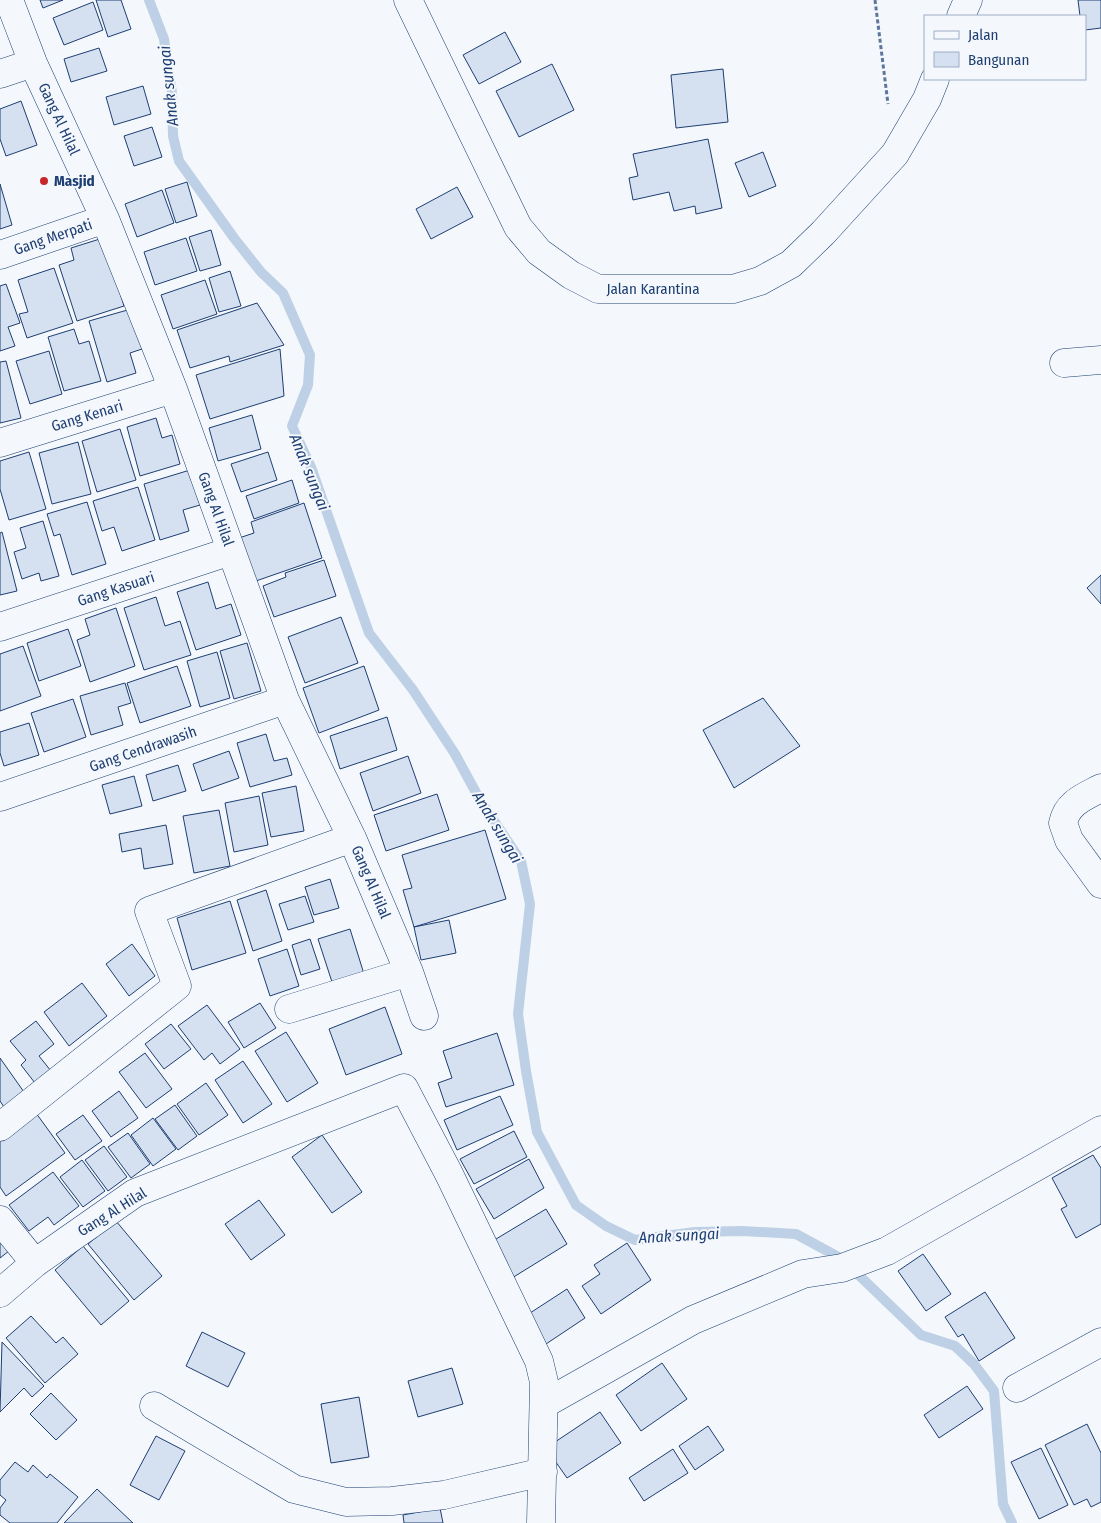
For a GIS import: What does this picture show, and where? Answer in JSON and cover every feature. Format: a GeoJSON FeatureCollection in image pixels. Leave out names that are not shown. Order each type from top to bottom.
{"type":"FeatureCollection","features":[{"type":"Feature","properties":{"kind":"street","name":"Gang Al Hilal"},"geometry":{"type":"LineString","coordinates":[[9,0],[33,63],[106,220],[173,389],[285,700],[352,838],[408,972],[424,1016]]}},
{"type":"Feature","properties":{"kind":"street","name":"Jalan Karantina"},"geometry":{"type":"LineString","coordinates":[[408,0],[518,227],[540,252],[571,275],[598,289],[733,289],[760,281],[791,264],[823,233],[895,154],[927,99],[936,80]]}},
{"type":"Feature","properties":{"kind":"street"},"geometry":{"type":"LineString","coordinates":[[961,15],[968,0]]}},
{"type":"Feature","properties":{"kind":"street"},"geometry":{"type":"LineString","coordinates":[[0,74],[33,63]]}},
{"type":"Feature","properties":{"kind":"street","name":"Gang Merpati"},"geometry":{"type":"LineString","coordinates":[[0,255],[106,220]]}},
{"type":"Feature","properties":{"kind":"street"},"geometry":{"type":"LineString","coordinates":[[1064,363],[1101,360]]}},
{"type":"Feature","properties":{"kind":"street","name":"Gang Kenari"},"geometry":{"type":"LineString","coordinates":[[0,443],[173,389]]}},
{"type":"Feature","properties":{"kind":"street","name":"Gang Kasuari"},"geometry":{"type":"LineString","coordinates":[[0,627],[231,551]]}},
{"type":"Feature","properties":{"kind":"street","name":"Gang Cendrawasih"},"geometry":{"type":"LineString","coordinates":[[0,797],[285,700]]}},
{"type":"Feature","properties":{"kind":"street"},"geometry":{"type":"LineString","coordinates":[[1101,788],[1069,808],[1063,823],[1069,840],[1101,884]]}},
{"type":"Feature","properties":{"kind":"street"},"geometry":{"type":"LineString","coordinates":[[0,1127],[177,986],[148,911],[352,838]]}},
{"type":"Feature","properties":{"kind":"street"},"geometry":{"type":"LineString","coordinates":[[289,1009],[408,972]]}},
{"type":"Feature","properties":{"kind":"street","name":"Gang Al Hilal"},"geometry":{"type":"LineString","coordinates":[[0,1293],[35,1263],[135,1193],[404,1088],[449,1174],[539,1361],[544,1382],[544,1404]]}},
{"type":"Feature","properties":{"kind":"street"},"geometry":{"type":"LineString","coordinates":[[541,1523],[544,1404],[693,1320],[803,1274],[850,1265],[887,1251],[1101,1130]]}},
{"type":"Feature","properties":{"kind":"street"},"geometry":{"type":"LineString","coordinates":[[0,1220],[35,1263]]}},
{"type":"Feature","properties":{"kind":"street"},"geometry":{"type":"LineString","coordinates":[[1017,1388],[1101,1342]]}},
{"type":"Feature","properties":{"kind":"street"},"geometry":{"type":"LineString","coordinates":[[154,1406],[294,1489],[346,1502],[392,1501],[444,1495],[542,1472]]}},
{"type":"Feature","properties":{"kind":"path"},"geometry":{"type":"LineString","coordinates":[[875,0],[889,106]]}},
{"type":"Feature","properties":{"kind":"building"},"geometry":{"type":"Polygon","coordinates":[[[40,0],[63,0],[43,8],[40,0]]]}},
{"type":"Feature","properties":{"kind":"building"},"geometry":{"type":"Polygon","coordinates":[[[96,0],[121,0],[131,29],[108,37],[96,0]]]}},
{"type":"Feature","properties":{"kind":"building"},"geometry":{"type":"Polygon","coordinates":[[[1078,0],[1101,0],[1101,28],[1086,30],[1086,15],[1080,15],[1078,0]]]}},
{"type":"Feature","properties":{"kind":"building"},"geometry":{"type":"Polygon","coordinates":[[[93,2],[103,30],[64,45],[53,18],[93,2]]]}},
{"type":"Feature","properties":{"kind":"building"},"geometry":{"type":"Polygon","coordinates":[[[505,32],[521,62],[479,84],[463,55],[505,32]]]}},
{"type":"Feature","properties":{"kind":"building"},"geometry":{"type":"Polygon","coordinates":[[[99,48],[107,71],[71,82],[64,59],[99,48]]]}},
{"type":"Feature","properties":{"kind":"building"},"geometry":{"type":"Polygon","coordinates":[[[552,64],[574,110],[519,137],[496,91],[552,64]]]}},
{"type":"Feature","properties":{"kind":"building"},"geometry":{"type":"Polygon","coordinates":[[[723,69],[728,122],[676,128],[671,75],[723,69]]]}},
{"type":"Feature","properties":{"kind":"building"},"geometry":{"type":"Polygon","coordinates":[[[143,86],[151,114],[114,125],[106,97],[143,86]]]}},
{"type":"Feature","properties":{"kind":"building"},"geometry":{"type":"Polygon","coordinates":[[[21,101],[37,145],[6,156],[0,139],[0,109],[21,101]]]}},
{"type":"Feature","properties":{"kind":"building"},"geometry":{"type":"Polygon","coordinates":[[[152,127],[162,157],[134,166],[124,136],[152,127]]]}},
{"type":"Feature","properties":{"kind":"building"},"geometry":{"type":"Polygon","coordinates":[[[708,139],[722,208],[696,214],[695,206],[674,211],[669,192],[633,200],[629,178],[638,176],[633,154],[708,139]]]}},
{"type":"Feature","properties":{"kind":"building"},"geometry":{"type":"Polygon","coordinates":[[[763,152],[776,186],[749,197],[735,163],[763,152]]]}},
{"type":"Feature","properties":{"kind":"building"},"geometry":{"type":"Polygon","coordinates":[[[187,182],[197,216],[176,223],[165,189],[187,182]]]}},
{"type":"Feature","properties":{"kind":"building"},"geometry":{"type":"Polygon","coordinates":[[[0,184],[12,225],[0,229],[0,184]]]}},
{"type":"Feature","properties":{"kind":"building"},"geometry":{"type":"Polygon","coordinates":[[[457,187],[473,217],[431,239],[416,209],[457,187]]]}},
{"type":"Feature","properties":{"kind":"building"},"geometry":{"type":"Polygon","coordinates":[[[162,190],[174,223],[137,237],[125,204],[162,190]]]}},
{"type":"Feature","properties":{"kind":"building"},"geometry":{"type":"Polygon","coordinates":[[[211,230],[221,265],[200,271],[189,237],[211,230]]]}},
{"type":"Feature","properties":{"kind":"building"},"geometry":{"type":"Polygon","coordinates":[[[103,238],[124,306],[77,321],[59,265],[74,260],[71,248],[103,238]]]}},
{"type":"Feature","properties":{"kind":"building"},"geometry":{"type":"Polygon","coordinates":[[[186,238],[197,271],[155,285],[144,252],[186,238]]]}},
{"type":"Feature","properties":{"kind":"building"},"geometry":{"type":"Polygon","coordinates":[[[54,268],[73,323],[27,338],[19,314],[28,312],[18,280],[54,268]]]}},
{"type":"Feature","properties":{"kind":"building"},"geometry":{"type":"Polygon","coordinates":[[[230,271],[241,306],[219,312],[209,278],[230,271]]]}},
{"type":"Feature","properties":{"kind":"building"},"geometry":{"type":"Polygon","coordinates":[[[205,280],[217,314],[173,329],[161,295],[205,280]]]}},
{"type":"Feature","properties":{"kind":"building"},"geometry":{"type":"Polygon","coordinates":[[[6,284],[20,323],[8,327],[15,346],[0,351],[0,286],[6,284]]]}},
{"type":"Feature","properties":{"kind":"building"},"geometry":{"type":"Polygon","coordinates":[[[257,303],[284,345],[230,362],[229,356],[190,368],[177,330],[257,303]]]}},
{"type":"Feature","properties":{"kind":"building"},"geometry":{"type":"Polygon","coordinates":[[[131,309],[142,349],[130,353],[136,373],[107,382],[89,321],[131,309]]]}},
{"type":"Feature","properties":{"kind":"building"},"geometry":{"type":"Polygon","coordinates":[[[74,329],[79,344],[89,341],[101,381],[64,391],[48,337],[74,329]]]}},
{"type":"Feature","properties":{"kind":"building"},"geometry":{"type":"Polygon","coordinates":[[[280,349],[284,396],[210,419],[196,375],[280,349]]]}},
{"type":"Feature","properties":{"kind":"building"},"geometry":{"type":"Polygon","coordinates":[[[49,351],[62,394],[30,404],[16,361],[49,351]]]}},
{"type":"Feature","properties":{"kind":"building"},"geometry":{"type":"Polygon","coordinates":[[[6,361],[21,418],[0,423],[0,362],[6,361]]]}},
{"type":"Feature","properties":{"kind":"building"},"geometry":{"type":"Polygon","coordinates":[[[252,415],[261,449],[218,461],[209,428],[252,415]]]}},
{"type":"Feature","properties":{"kind":"building"},"geometry":{"type":"Polygon","coordinates":[[[156,418],[162,438],[172,435],[180,464],[140,476],[127,427],[156,418]]]}},
{"type":"Feature","properties":{"kind":"building"},"geometry":{"type":"Polygon","coordinates":[[[120,429],[136,480],[97,492],[82,441],[120,429]]]}},
{"type":"Feature","properties":{"kind":"building"},"geometry":{"type":"Polygon","coordinates":[[[78,442],[91,494],[52,504],[39,453],[78,442]]]}},
{"type":"Feature","properties":{"kind":"building"},"geometry":{"type":"Polygon","coordinates":[[[29,452],[46,509],[9,520],[0,489],[0,461],[29,452]]]}},
{"type":"Feature","properties":{"kind":"building"},"geometry":{"type":"Polygon","coordinates":[[[268,452],[277,480],[241,492],[231,464],[268,452]]]}},
{"type":"Feature","properties":{"kind":"building"},"geometry":{"type":"Polygon","coordinates":[[[190,470],[200,505],[183,510],[189,531],[160,540],[144,484],[190,470]]]}},
{"type":"Feature","properties":{"kind":"building"},"geometry":{"type":"Polygon","coordinates":[[[292,480],[299,503],[254,519],[246,496],[292,480]]]}},
{"type":"Feature","properties":{"kind":"building"},"geometry":{"type":"Polygon","coordinates":[[[138,487],[155,540],[122,551],[114,527],[102,531],[93,501],[138,487]]]}},
{"type":"Feature","properties":{"kind":"building"},"geometry":{"type":"Polygon","coordinates":[[[87,502],[106,564],[72,575],[60,534],[54,536],[47,514],[87,502]]]}},
{"type":"Feature","properties":{"kind":"building"},"geometry":{"type":"Polygon","coordinates":[[[304,503],[322,558],[253,582],[239,538],[254,533],[251,522],[304,503]]]}},
{"type":"Feature","properties":{"kind":"building"},"geometry":{"type":"Polygon","coordinates":[[[43,521],[59,576],[41,581],[39,573],[22,579],[14,552],[26,548],[20,528],[43,521]]]}},
{"type":"Feature","properties":{"kind":"building"},"geometry":{"type":"Polygon","coordinates":[[[2,532],[17,591],[0,595],[0,533],[2,532]]]}},
{"type":"Feature","properties":{"kind":"building"},"geometry":{"type":"Polygon","coordinates":[[[324,560],[336,596],[274,617],[263,586],[286,577],[285,573],[324,560]]]}},
{"type":"Feature","properties":{"kind":"building"},"geometry":{"type":"Polygon","coordinates":[[[1101,575],[1101,604],[1087,588],[1101,575]]]}},
{"type":"Feature","properties":{"kind":"building"},"geometry":{"type":"Polygon","coordinates":[[[208,582],[216,609],[231,604],[241,635],[196,650],[177,592],[208,582]]]}},
{"type":"Feature","properties":{"kind":"building"},"geometry":{"type":"Polygon","coordinates":[[[156,597],[165,626],[180,621],[191,655],[144,670],[124,608],[156,597]]]}},
{"type":"Feature","properties":{"kind":"building"},"geometry":{"type":"Polygon","coordinates":[[[116,608],[135,666],[90,682],[77,640],[90,635],[85,619],[116,608]]]}},
{"type":"Feature","properties":{"kind":"building"},"geometry":{"type":"Polygon","coordinates":[[[341,617],[358,663],[305,683],[288,637],[341,617]]]}},
{"type":"Feature","properties":{"kind":"building"},"geometry":{"type":"Polygon","coordinates":[[[68,629],[81,666],[39,681],[27,643],[68,629]]]}},
{"type":"Feature","properties":{"kind":"building"},"geometry":{"type":"Polygon","coordinates":[[[247,643],[261,691],[234,699],[220,651],[247,643]]]}},
{"type":"Feature","properties":{"kind":"building"},"geometry":{"type":"Polygon","coordinates":[[[23,646],[41,696],[0,711],[0,654],[23,646]]]}},
{"type":"Feature","properties":{"kind":"building"},"geometry":{"type":"Polygon","coordinates":[[[217,652],[230,698],[200,707],[187,661],[217,652]]]}},
{"type":"Feature","properties":{"kind":"building"},"geometry":{"type":"Polygon","coordinates":[[[177,666],[191,706],[140,723],[127,683],[177,666]]]}},
{"type":"Feature","properties":{"kind":"building"},"geometry":{"type":"Polygon","coordinates":[[[364,666],[379,710],[319,733],[303,688],[364,666]]]}},
{"type":"Feature","properties":{"kind":"building"},"geometry":{"type":"Polygon","coordinates":[[[125,683],[131,703],[118,707],[123,725],[91,735],[80,696],[125,683]]]}},
{"type":"Feature","properties":{"kind":"building"},"geometry":{"type":"Polygon","coordinates":[[[763,698],[800,746],[734,788],[703,730],[763,698]]]}},
{"type":"Feature","properties":{"kind":"building"},"geometry":{"type":"Polygon","coordinates":[[[73,699],[86,737],[44,752],[31,713],[73,699]]]}},
{"type":"Feature","properties":{"kind":"building"},"geometry":{"type":"Polygon","coordinates":[[[387,717],[397,750],[340,769],[330,736],[387,717]]]}},
{"type":"Feature","properties":{"kind":"building"},"geometry":{"type":"Polygon","coordinates":[[[29,723],[39,755],[4,766],[0,753],[0,732],[29,723]]]}},
{"type":"Feature","properties":{"kind":"building"},"geometry":{"type":"Polygon","coordinates":[[[266,734],[274,761],[287,758],[292,775],[250,787],[237,743],[266,734]]]}},
{"type":"Feature","properties":{"kind":"building"},"geometry":{"type":"Polygon","coordinates":[[[229,751],[239,778],[202,791],[193,764],[229,751]]]}},
{"type":"Feature","properties":{"kind":"building"},"geometry":{"type":"Polygon","coordinates":[[[408,756],[421,793],[373,811],[360,773],[408,756]]]}},
{"type":"Feature","properties":{"kind":"building"},"geometry":{"type":"Polygon","coordinates":[[[178,765],[186,791],[153,801],[146,775],[178,765]]]}},
{"type":"Feature","properties":{"kind":"building"},"geometry":{"type":"Polygon","coordinates":[[[134,776],[142,806],[110,814],[102,785],[134,776]]]}},
{"type":"Feature","properties":{"kind":"building"},"geometry":{"type":"Polygon","coordinates":[[[296,786],[304,831],[271,837],[262,793],[296,786]]]}},
{"type":"Feature","properties":{"kind":"building"},"geometry":{"type":"Polygon","coordinates":[[[437,794],[449,830],[386,851],[374,815],[437,794]]]}},
{"type":"Feature","properties":{"kind":"building"},"geometry":{"type":"Polygon","coordinates":[[[259,796],[268,845],[234,852],[225,803],[259,796]]]}},
{"type":"Feature","properties":{"kind":"building"},"geometry":{"type":"Polygon","coordinates":[[[219,810],[230,866],[194,873],[183,816],[219,810]]]}},
{"type":"Feature","properties":{"kind":"building"},"geometry":{"type":"Polygon","coordinates":[[[166,825],[173,864],[144,869],[141,848],[122,852],[119,834],[166,825]]]}},
{"type":"Feature","properties":{"kind":"building"},"geometry":{"type":"Polygon","coordinates":[[[485,830],[506,899],[414,927],[403,890],[412,888],[402,855],[485,830]]]}},
{"type":"Feature","properties":{"kind":"building"},"geometry":{"type":"Polygon","coordinates":[[[330,879],[339,908],[314,915],[305,887],[330,879]]]}},
{"type":"Feature","properties":{"kind":"building"},"geometry":{"type":"Polygon","coordinates":[[[266,890],[282,941],[253,951],[237,900],[266,890]]]}},
{"type":"Feature","properties":{"kind":"building"},"geometry":{"type":"Polygon","coordinates":[[[305,896],[314,922],[288,930],[279,904],[305,896]]]}},
{"type":"Feature","properties":{"kind":"building"},"geometry":{"type":"Polygon","coordinates":[[[230,901],[246,953],[192,970],[177,918],[230,901]]]}},
{"type":"Feature","properties":{"kind":"building"},"geometry":{"type":"Polygon","coordinates":[[[449,920],[456,953],[421,960],[414,927],[449,920]]]}},
{"type":"Feature","properties":{"kind":"building"},"geometry":{"type":"Polygon","coordinates":[[[350,929],[364,974],[333,985],[318,939],[350,929]]]}},
{"type":"Feature","properties":{"kind":"building"},"geometry":{"type":"Polygon","coordinates":[[[310,939],[320,969],[301,975],[292,945],[310,939]]]}},
{"type":"Feature","properties":{"kind":"building"},"geometry":{"type":"Polygon","coordinates":[[[132,944],[155,976],[129,996],[106,964],[132,944]]]}},
{"type":"Feature","properties":{"kind":"building"},"geometry":{"type":"Polygon","coordinates":[[[287,949],[299,986],[270,996],[258,959],[287,949]]]}},
{"type":"Feature","properties":{"kind":"building"},"geometry":{"type":"Polygon","coordinates":[[[82,983],[107,1016],[69,1046],[44,1012],[82,983]]]}},
{"type":"Feature","properties":{"kind":"building"},"geometry":{"type":"Polygon","coordinates":[[[260,1003],[276,1028],[244,1048],[228,1022],[260,1003]]]}},
{"type":"Feature","properties":{"kind":"building"},"geometry":{"type":"Polygon","coordinates":[[[207,1005],[240,1049],[220,1064],[212,1053],[204,1060],[178,1026],[207,1005]]]}},
{"type":"Feature","properties":{"kind":"building"},"geometry":{"type":"Polygon","coordinates":[[[385,1007],[402,1054],[346,1075],[329,1029],[385,1007]]]}},
{"type":"Feature","properties":{"kind":"building"},"geometry":{"type":"Polygon","coordinates":[[[36,1021],[54,1044],[39,1056],[51,1071],[35,1083],[21,1065],[26,1060],[10,1041],[36,1021]]]}},
{"type":"Feature","properties":{"kind":"building"},"geometry":{"type":"Polygon","coordinates":[[[171,1024],[191,1049],[164,1069],[145,1044],[171,1024]]]}},
{"type":"Feature","properties":{"kind":"building"},"geometry":{"type":"Polygon","coordinates":[[[286,1032],[318,1083],[287,1102],[255,1051],[286,1032]]]}},
{"type":"Feature","properties":{"kind":"building"},"geometry":{"type":"Polygon","coordinates":[[[497,1033],[514,1085],[446,1107],[438,1083],[452,1078],[443,1051],[497,1033]]]}},
{"type":"Feature","properties":{"kind":"building"},"geometry":{"type":"Polygon","coordinates":[[[145,1053],[172,1089],[146,1108],[119,1072],[145,1053]]]}},
{"type":"Feature","properties":{"kind":"building"},"geometry":{"type":"Polygon","coordinates":[[[0,1058],[24,1092],[4,1107],[0,1101],[0,1058]]]}},
{"type":"Feature","properties":{"kind":"building"},"geometry":{"type":"Polygon","coordinates":[[[243,1061],[272,1104],[243,1123],[215,1080],[243,1061]]]}},
{"type":"Feature","properties":{"kind":"building"},"geometry":{"type":"Polygon","coordinates":[[[206,1083],[228,1115],[199,1135],[177,1104],[206,1083]]]}},
{"type":"Feature","properties":{"kind":"building"},"geometry":{"type":"Polygon","coordinates":[[[119,1091],[138,1118],[111,1137],[92,1111],[119,1091]]]}},
{"type":"Feature","properties":{"kind":"building"},"geometry":{"type":"Polygon","coordinates":[[[500,1096],[513,1125],[457,1150],[444,1120],[500,1096]]]}},
{"type":"Feature","properties":{"kind":"building"},"geometry":{"type":"Polygon","coordinates":[[[175,1105],[197,1136],[178,1150],[155,1119],[175,1105]]]}},
{"type":"Feature","properties":{"kind":"building"},"geometry":{"type":"Polygon","coordinates":[[[36,1113],[65,1153],[6,1196],[0,1187],[0,1140],[36,1113]]]}},
{"type":"Feature","properties":{"kind":"building"},"geometry":{"type":"Polygon","coordinates":[[[83,1115],[102,1141],[75,1160],[56,1134],[83,1115]]]}},
{"type":"Feature","properties":{"kind":"building"},"geometry":{"type":"Polygon","coordinates":[[[153,1118],[176,1149],[153,1166],[131,1135],[153,1118]]]}},
{"type":"Feature","properties":{"kind":"building"},"geometry":{"type":"Polygon","coordinates":[[[514,1131],[527,1157],[474,1184],[460,1159],[514,1131]]]}},
{"type":"Feature","properties":{"kind":"building"},"geometry":{"type":"Polygon","coordinates":[[[128,1133],[150,1164],[131,1178],[108,1147],[128,1133]]]}},
{"type":"Feature","properties":{"kind":"building"},"geometry":{"type":"Polygon","coordinates":[[[322,1135],[362,1192],[332,1213],[292,1157],[322,1135]]]}},
{"type":"Feature","properties":{"kind":"building"},"geometry":{"type":"Polygon","coordinates":[[[104,1146],[127,1177],[108,1191],[85,1160],[104,1146]]]}},
{"type":"Feature","properties":{"kind":"building"},"geometry":{"type":"Polygon","coordinates":[[[1093,1155],[1101,1168],[1101,1224],[1076,1238],[1061,1209],[1067,1206],[1052,1178],[1093,1155]]]}},
{"type":"Feature","properties":{"kind":"building"},"geometry":{"type":"Polygon","coordinates":[[[529,1159],[544,1188],[494,1219],[476,1189],[529,1159]]]}},
{"type":"Feature","properties":{"kind":"building"},"geometry":{"type":"Polygon","coordinates":[[[82,1160],[105,1191],[83,1207],[60,1177],[82,1160]]]}},
{"type":"Feature","properties":{"kind":"building"},"geometry":{"type":"Polygon","coordinates":[[[53,1172],[79,1206],[54,1225],[48,1217],[29,1231],[9,1205],[53,1172]]]}},
{"type":"Feature","properties":{"kind":"building"},"geometry":{"type":"Polygon","coordinates":[[[259,1200],[285,1235],[251,1260],[225,1224],[259,1200]]]}},
{"type":"Feature","properties":{"kind":"building"},"geometry":{"type":"Polygon","coordinates":[[[546,1209],[567,1244],[512,1278],[491,1242],[546,1209]]]}},
{"type":"Feature","properties":{"kind":"building"},"geometry":{"type":"Polygon","coordinates":[[[116,1221],[162,1276],[134,1300],[88,1244],[116,1221]]]}},
{"type":"Feature","properties":{"kind":"building"},"geometry":{"type":"Polygon","coordinates":[[[0,1240],[9,1251],[0,1258],[0,1240]]]}},
{"type":"Feature","properties":{"kind":"building"},"geometry":{"type":"Polygon","coordinates":[[[627,1243],[651,1280],[601,1314],[582,1286],[600,1274],[594,1265],[627,1243]]]}},
{"type":"Feature","properties":{"kind":"building"},"geometry":{"type":"Polygon","coordinates":[[[83,1246],[129,1301],[101,1325],[55,1270],[83,1246]]]}},
{"type":"Feature","properties":{"kind":"building"},"geometry":{"type":"Polygon","coordinates":[[[923,1254],[951,1294],[926,1311],[898,1271],[923,1254]]]}},
{"type":"Feature","properties":{"kind":"building"},"geometry":{"type":"Polygon","coordinates":[[[567,1289],[585,1318],[546,1344],[527,1315],[567,1289]]]}},
{"type":"Feature","properties":{"kind":"building"},"geometry":{"type":"Polygon","coordinates":[[[985,1292],[1015,1338],[979,1361],[963,1334],[958,1337],[945,1317],[985,1292]]]}},
{"type":"Feature","properties":{"kind":"building"},"geometry":{"type":"Polygon","coordinates":[[[31,1316],[56,1343],[63,1337],[78,1354],[45,1383],[6,1338],[31,1316]]]}},
{"type":"Feature","properties":{"kind":"building"},"geometry":{"type":"Polygon","coordinates":[[[202,1332],[245,1353],[228,1387],[186,1366],[202,1332]]]}},
{"type":"Feature","properties":{"kind":"building"},"geometry":{"type":"Polygon","coordinates":[[[2,1342],[44,1386],[32,1397],[24,1388],[0,1412],[2,1342]]]}},
{"type":"Feature","properties":{"kind":"building"},"geometry":{"type":"Polygon","coordinates":[[[662,1363],[687,1399],[641,1431],[616,1395],[662,1363]]]}},
{"type":"Feature","properties":{"kind":"building"},"geometry":{"type":"Polygon","coordinates":[[[452,1368],[463,1404],[418,1417],[408,1381],[452,1368]]]}},
{"type":"Feature","properties":{"kind":"building"},"geometry":{"type":"Polygon","coordinates":[[[967,1386],[983,1409],[939,1438],[924,1415],[967,1386]]]}},
{"type":"Feature","properties":{"kind":"building"},"geometry":{"type":"Polygon","coordinates":[[[51,1393],[77,1420],[56,1440],[30,1414],[51,1393]]]}},
{"type":"Feature","properties":{"kind":"building"},"geometry":{"type":"Polygon","coordinates":[[[359,1397],[369,1457],[331,1463],[321,1404],[359,1397]]]}},
{"type":"Feature","properties":{"kind":"building"},"geometry":{"type":"Polygon","coordinates":[[[600,1412],[621,1443],[567,1478],[546,1448],[600,1412]]]}},
{"type":"Feature","properties":{"kind":"building"},"geometry":{"type":"Polygon","coordinates":[[[1087,1424],[1101,1453],[1101,1502],[1091,1507],[1087,1499],[1074,1505],[1045,1445],[1087,1424]]]}},
{"type":"Feature","properties":{"kind":"building"},"geometry":{"type":"Polygon","coordinates":[[[708,1426],[724,1450],[695,1470],[679,1446],[708,1426]]]}},
{"type":"Feature","properties":{"kind":"building"},"geometry":{"type":"Polygon","coordinates":[[[156,1436],[185,1451],[159,1500],[130,1485],[156,1436]]]}},
{"type":"Feature","properties":{"kind":"building"},"geometry":{"type":"Polygon","coordinates":[[[1041,1448],[1068,1505],[1039,1519],[1011,1462],[1041,1448]]]}},
{"type":"Feature","properties":{"kind":"building"},"geometry":{"type":"Polygon","coordinates":[[[673,1449],[688,1473],[644,1501],[629,1478],[673,1449]]]}},
{"type":"Feature","properties":{"kind":"building"},"geometry":{"type":"Polygon","coordinates":[[[15,1462],[28,1472],[33,1465],[47,1478],[50,1474],[78,1497],[57,1523],[10,1523],[0,1515],[0,1508],[6,1500],[0,1495],[0,1480],[15,1462]]]}},
{"type":"Feature","properties":{"kind":"building"},"geometry":{"type":"Polygon","coordinates":[[[97,1489],[133,1523],[64,1523],[97,1489]]]}},
{"type":"Feature","properties":{"kind":"building"},"geometry":{"type":"Polygon","coordinates":[[[440,1508],[443,1523],[404,1523],[403,1515],[440,1508]]]}},
{"type":"Feature","properties":{"kind":"waterway","name":"Anak sungai"},"geometry":{"type":"LineString","coordinates":[[149,0],[164,39],[172,93],[173,136],[179,161],[234,238],[261,272],[283,293],[310,355],[308,385],[292,426],[311,467],[369,633],[413,690],[455,754],[480,800],[521,861],[530,904],[518,1014],[526,1071],[537,1132],[576,1205],[606,1226],[635,1240],[695,1232],[742,1231],[796,1234],[842,1259],[921,1335],[955,1346],[974,1364],[994,1391],[1003,1504],[1012,1523]]}},
{"type":"Feature","properties":{"kind":"place","name":"Masjid"},"geometry":{"type":"Point","coordinates":[44,181]}}]}
